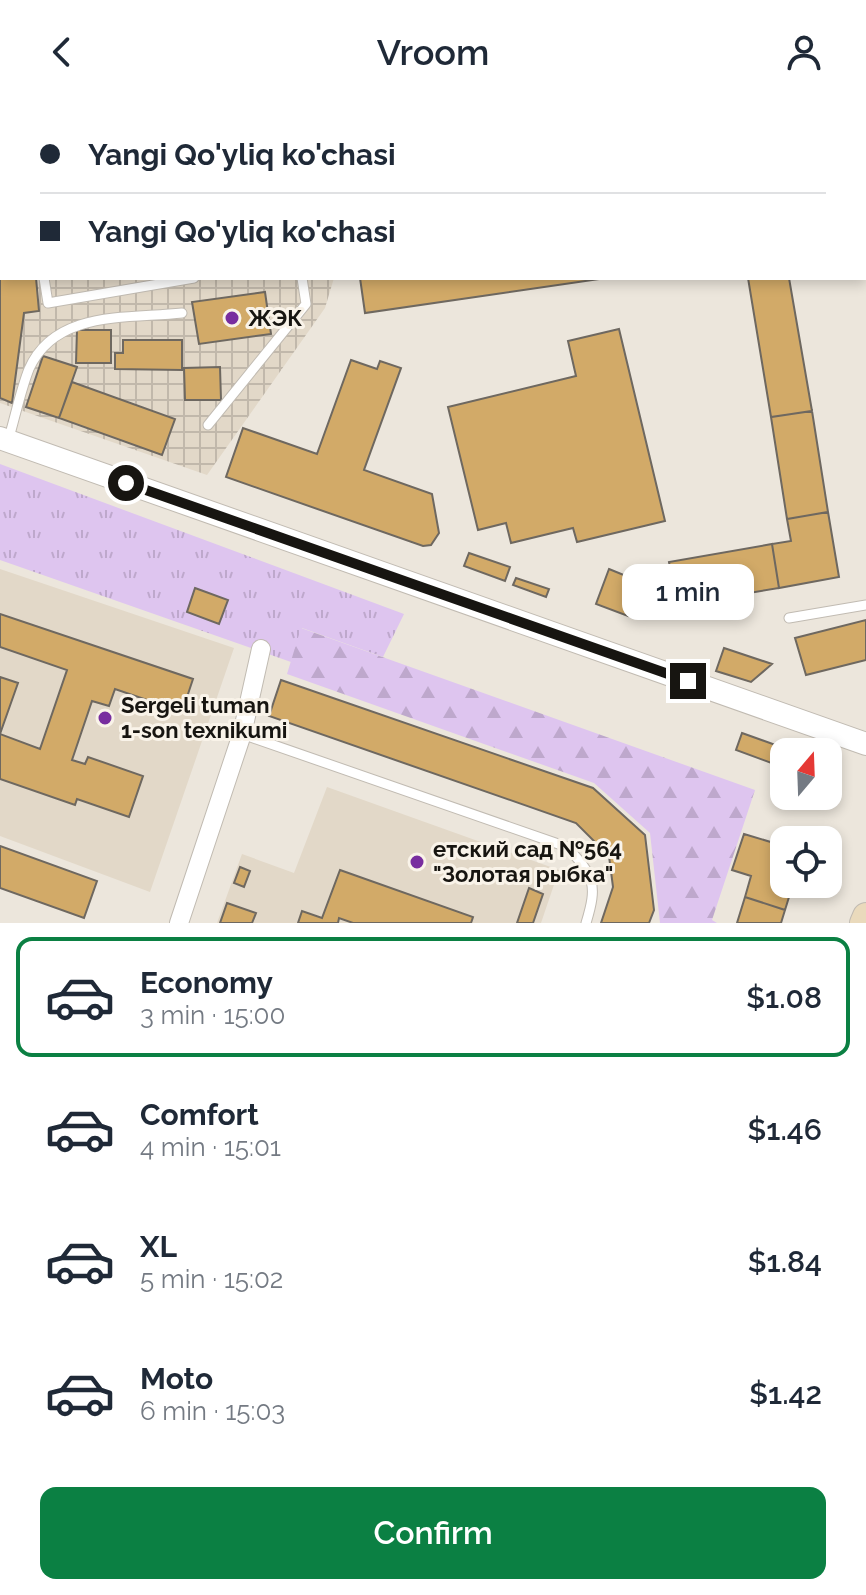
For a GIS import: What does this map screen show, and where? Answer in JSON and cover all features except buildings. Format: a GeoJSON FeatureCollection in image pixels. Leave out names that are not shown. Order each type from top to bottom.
{"type":"FeatureCollection","features":[{"type":"Feature","properties":{"kind":"main road"},"geometry":{"type":"LineString","coordinates":[[863,923],[866,916]]}},
{"type":"Feature","properties":{"kind":"street"},"geometry":{"type":"LineString","coordinates":[[4,440],[866,744]]}},
{"type":"Feature","properties":{"kind":"street"},"geometry":{"type":"LineString","coordinates":[[179,923],[242,734],[261,649]]}},
{"type":"Feature","properties":{"kind":"lane"},"geometry":{"type":"LineString","coordinates":[[44,280],[48,303],[182,280]]}},
{"type":"Feature","properties":{"kind":"lane"},"geometry":{"type":"LineString","coordinates":[[208,425],[306,304],[302,280]]}},
{"type":"Feature","properties":{"kind":"lane"},"geometry":{"type":"LineString","coordinates":[[4,440],[30,368],[51,336],[78,324],[182,313]]}},
{"type":"Feature","properties":{"kind":"lane"},"geometry":{"type":"LineString","coordinates":[[789,618],[866,605]]}},
{"type":"Feature","properties":{"kind":"lane"},"geometry":{"type":"LineString","coordinates":[[242,734],[567,847],[590,872],[592,901],[586,923]]}},
{"type":"Feature","properties":{"kind":"shaded area"},"geometry":{"type":"Polygon","coordinates":[[[0,280],[333,280],[325,308],[207,475],[0,403],[0,280]]]}},
{"type":"Feature","properties":{"kind":"shaded area","name":"Sergeli tuman 1-son texnikumi"},"geometry":{"type":"Polygon","coordinates":[[[0,569],[234,648],[150,892],[0,836],[0,569]]]}},
{"type":"Feature","properties":{"kind":"shaded area","name":"етский сад №564 \"Золотая рыбка\""},"geometry":{"type":"Polygon","coordinates":[[[327,787],[559,870],[541,923],[217,923],[242,854],[294,873],[327,787]]]}},
{"type":"Feature","properties":{"kind":"green space"},"geometry":{"type":"Polygon","coordinates":[[[0,464],[404,614],[383,657],[302,628],[291,662],[0,560],[0,464]]]}},
{"type":"Feature","properties":{"kind":"green space"},"geometry":{"type":"Polygon","coordinates":[[[301,628],[755,790],[712,920],[717,923],[660,923],[650,833],[594,783],[287,674],[301,628]]]}},
{"type":"Feature","properties":{"kind":"place","name":"ЖЭК"},"geometry":{"type":"Point","coordinates":[232,318]}},
{"type":"Feature","properties":{"kind":"place","name":"Sergeli tuman 1-son texnikumi"},"geometry":{"type":"Point","coordinates":[105,718]}},
{"type":"Feature","properties":{"kind":"place","name":"етский сад №564 \"Золотая рыбка\""},"geometry":{"type":"Point","coordinates":[417,862]}},
{"type":"Feature","properties":{"kind":"route"},"geometry":{"type":"LineString","coordinates":[[126,483],[688,681]]}}]}
